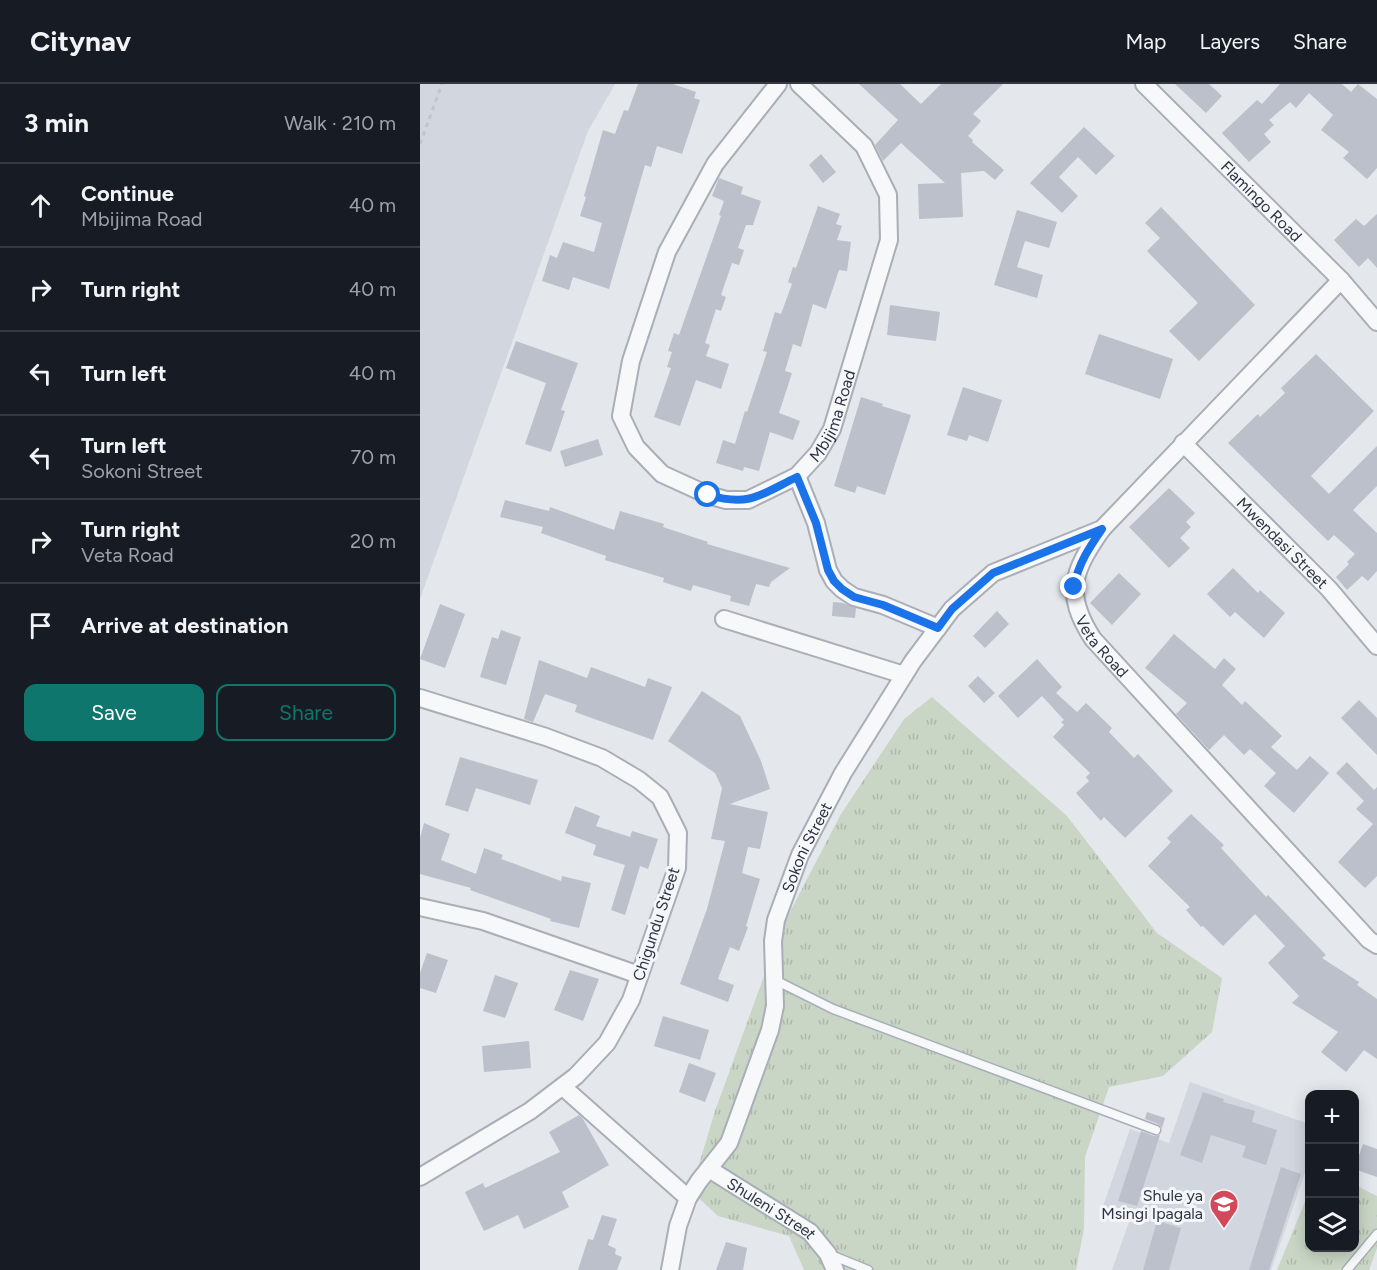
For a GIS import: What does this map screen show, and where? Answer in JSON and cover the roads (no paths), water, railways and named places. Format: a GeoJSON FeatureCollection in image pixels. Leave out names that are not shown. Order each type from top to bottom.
{"type":"FeatureCollection","features":[{"type":"Feature","properties":{"kind":"street","name":"Mbijima Road"},"geometry":{"type":"LineString","coordinates":[[778,84],[716,165],[667,252],[631,361],[621,416],[636,447],[662,474],[726,501],[748,500],[797,477],[818,453],[832,429],[889,240],[888,195],[864,146],[799,84]]}},
{"type":"Feature","properties":{"kind":"street","name":"Flamingo Road"},"geometry":{"type":"LineString","coordinates":[[1144,84],[1341,280],[1377,322]]}},
{"type":"Feature","properties":{"kind":"street","name":"Veta Road"},"geometry":{"type":"LineString","coordinates":[[1341,280],[1102,529],[1077,570],[1074,587],[1075,602],[1082,621],[1093,639],[1369,940],[1377,945]]}},
{"type":"Feature","properties":{"kind":"street","name":"Mwendasi Street"},"geometry":{"type":"LineString","coordinates":[[1183,443],[1329,590],[1377,646]]}},
{"type":"Feature","properties":{"kind":"street"},"geometry":{"type":"LineString","coordinates":[[797,477],[816,523],[828,570],[834,581],[854,597],[883,605],[938,628]]}},
{"type":"Feature","properties":{"kind":"street","name":"Sokoni Street"},"geometry":{"type":"LineString","coordinates":[[670,1270],[678,1226],[688,1198],[729,1143],[770,1030],[775,1006],[773,941],[776,920],[800,855],[843,772],[904,675],[952,609],[993,573],[1102,529]]}},
{"type":"Feature","properties":{"kind":"street"},"geometry":{"type":"LineString","coordinates":[[724,620],[904,675]]}},
{"type":"Feature","properties":{"kind":"street","name":"Chigundu Street"},"geometry":{"type":"LineString","coordinates":[[420,698],[546,737],[602,758],[639,780],[660,797],[678,833],[677,868],[631,999],[607,1043],[576,1076],[530,1111],[420,1177]]}},
{"type":"Feature","properties":{"kind":"street"},"geometry":{"type":"LineString","coordinates":[[420,907],[483,921],[639,975]]}},
{"type":"Feature","properties":{"kind":"street"},"geometry":{"type":"LineString","coordinates":[[563,1087],[688,1198]]}},
{"type":"Feature","properties":{"kind":"street","name":"Shuleni Street"},"geometry":{"type":"LineString","coordinates":[[709,1169],[810,1232],[828,1254],[835,1270]]}},
{"type":"Feature","properties":{"kind":"lane"},"geometry":{"type":"LineString","coordinates":[[774,980],[833,1009],[1156,1130]]}},
{"type":"Feature","properties":{"kind":"lane"},"geometry":{"type":"LineString","coordinates":[[1347,1270],[1377,1234]]}},
{"type":"Feature","properties":{"kind":"lane","name":"Shuleni Street"},"geometry":{"type":"LineString","coordinates":[[828,1254],[868,1270]]}},
{"type":"Feature","properties":{"kind":"place","name":"Shule ya Msingi Ipagala"},"geometry":{"type":"Point","coordinates":[1224,1230]}}]}
